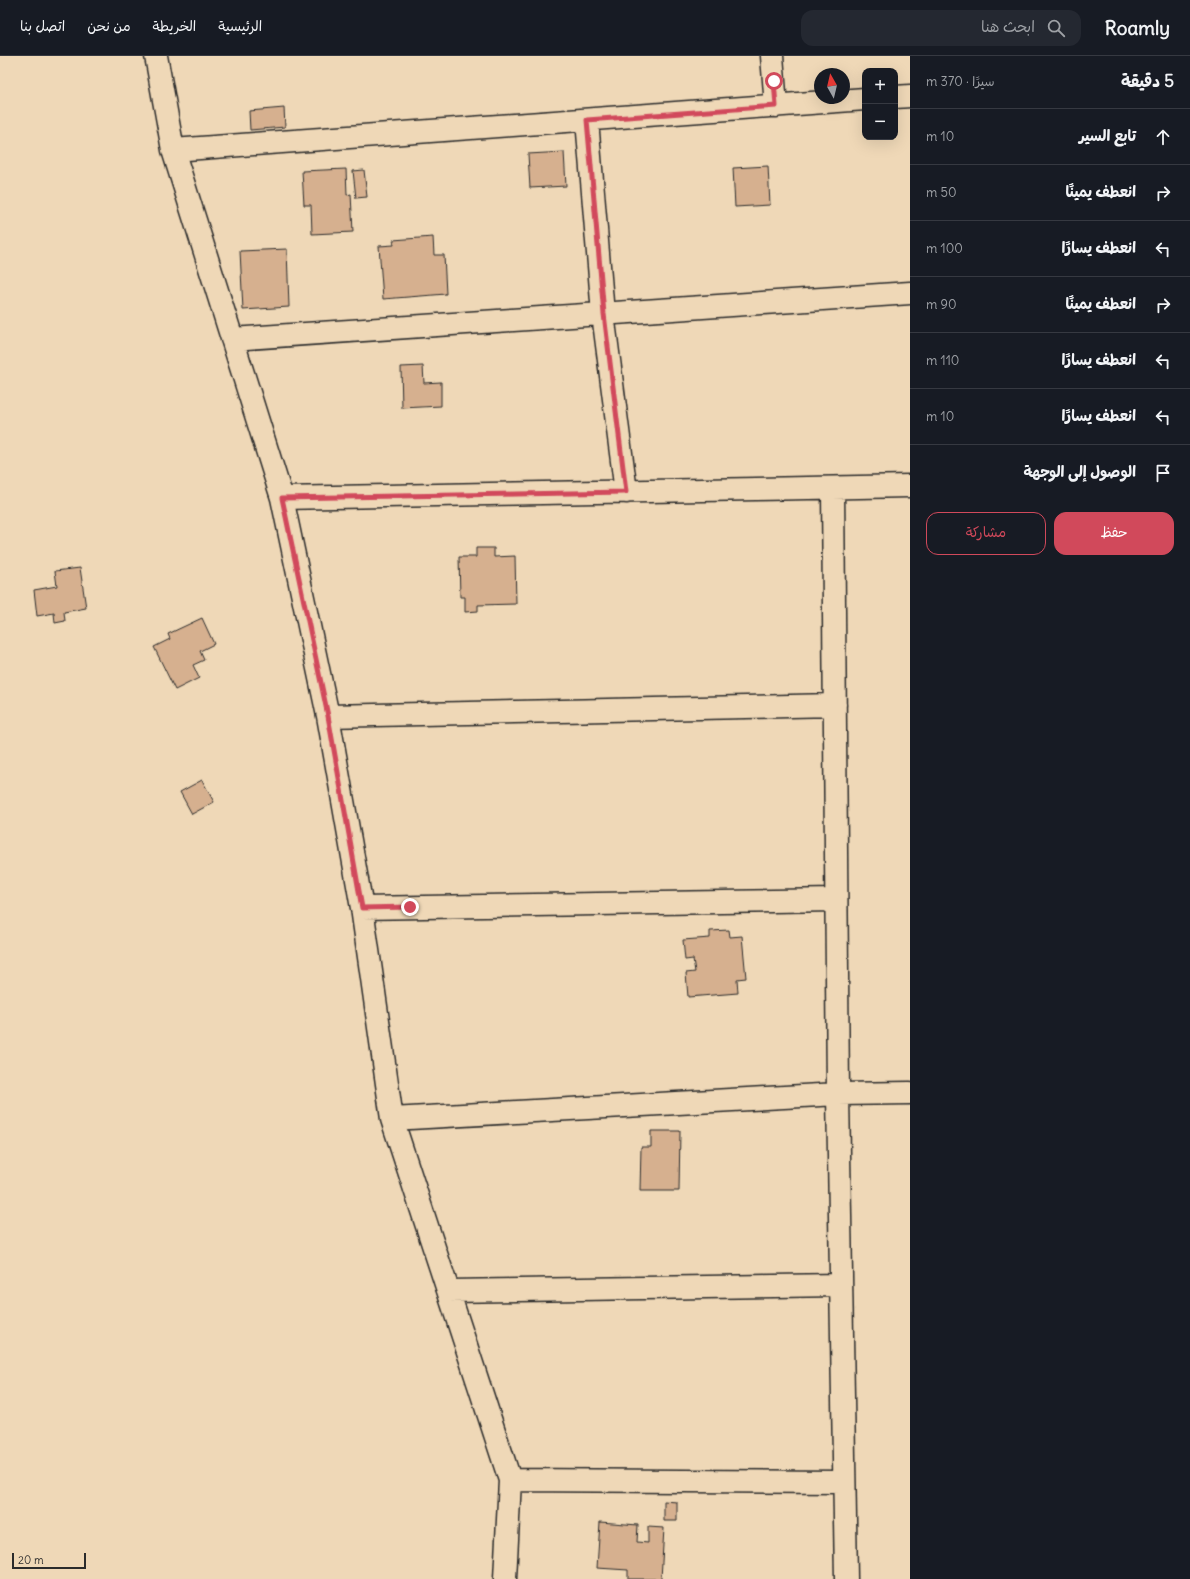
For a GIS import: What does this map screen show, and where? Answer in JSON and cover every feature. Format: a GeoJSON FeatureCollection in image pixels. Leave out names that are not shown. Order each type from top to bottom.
{"type":"FeatureCollection","features":[{"type":"Feature","properties":{"kind":"street"},"geometry":{"type":"LineString","coordinates":[[156,56],[173,150],[282,498],[328,716],[362,908],[392,1118],[510,1480],[505,1579]]}},
{"type":"Feature","properties":{"kind":"street"},"geometry":{"type":"LineString","coordinates":[[772,56],[776,106]]}},
{"type":"Feature","properties":{"kind":"street"},"geometry":{"type":"LineString","coordinates":[[898,97],[910,96]]}},
{"type":"Feature","properties":{"kind":"street"},"geometry":{"type":"LineString","coordinates":[[173,150],[862,99]]}},
{"type":"Feature","properties":{"kind":"street"},"geometry":{"type":"LineString","coordinates":[[587,120],[604,314],[626,492]]}},
{"type":"Feature","properties":{"kind":"street"},"geometry":{"type":"LineString","coordinates":[[232,339],[910,293]]}},
{"type":"Feature","properties":{"kind":"street"},"geometry":{"type":"LineString","coordinates":[[282,498],[910,486]]}},
{"type":"Feature","properties":{"kind":"street"},"geometry":{"type":"LineString","coordinates":[[833,488],[838,1094],[846,1579]]}},
{"type":"Feature","properties":{"kind":"street"},"geometry":{"type":"LineString","coordinates":[[328,716],[835,705]]}},
{"type":"Feature","properties":{"kind":"street"},"geometry":{"type":"LineString","coordinates":[[362,908],[836,900]]}},
{"type":"Feature","properties":{"kind":"street"},"geometry":{"type":"LineString","coordinates":[[392,1118],[838,1094],[910,1093]]}},
{"type":"Feature","properties":{"kind":"street"},"geometry":{"type":"LineString","coordinates":[[448,1292],[841,1285]]}},
{"type":"Feature","properties":{"kind":"street"},"geometry":{"type":"LineString","coordinates":[[510,1480],[844,1482]]}},
{"type":"Feature","properties":{"kind":"building"},"geometry":{"type":"Polygon","coordinates":[[[284,108],[285,127],[250,130],[249,111],[284,108]]]}},
{"type":"Feature","properties":{"kind":"building"},"geometry":{"type":"Polygon","coordinates":[[[564,152],[566,186],[530,188],[528,154],[564,152]]]}},
{"type":"Feature","properties":{"kind":"building"},"geometry":{"type":"Polygon","coordinates":[[[768,166],[770,205],[735,207],[733,168],[768,166]]]}},
{"type":"Feature","properties":{"kind":"building"},"geometry":{"type":"Polygon","coordinates":[[[346,169],[347,195],[351,194],[353,232],[312,234],[311,205],[304,205],[302,171],[346,169]]]}},
{"type":"Feature","properties":{"kind":"building"},"geometry":{"type":"Polygon","coordinates":[[[364,170],[367,197],[356,198],[353,171],[364,170]]]}},
{"type":"Feature","properties":{"kind":"building"},"geometry":{"type":"Polygon","coordinates":[[[433,237],[434,255],[444,255],[446,294],[383,299],[379,246],[394,245],[393,240],[433,237]]]}},
{"type":"Feature","properties":{"kind":"building"},"geometry":{"type":"Polygon","coordinates":[[[287,249],[289,307],[243,310],[240,251],[287,249]]]}},
{"type":"Feature","properties":{"kind":"building"},"geometry":{"type":"Polygon","coordinates":[[[423,366],[424,383],[441,382],[441,406],[402,408],[401,367],[423,366]]]}},
{"type":"Feature","properties":{"kind":"building"},"geometry":{"type":"Polygon","coordinates":[[[476,548],[494,548],[494,557],[515,556],[516,604],[478,605],[478,611],[465,612],[465,597],[460,597],[459,557],[476,557],[476,548]]]}},
{"type":"Feature","properties":{"kind":"building"},"geometry":{"type":"Polygon","coordinates":[[[80,568],[86,608],[64,612],[65,621],[55,623],[54,613],[37,616],[34,590],[57,586],[55,571],[80,568]]]}},
{"type":"Feature","properties":{"kind":"building"},"geometry":{"type":"Polygon","coordinates":[[[202,618],[214,644],[200,651],[204,660],[193,665],[199,678],[175,690],[154,647],[170,639],[168,634],[202,618]]]}},
{"type":"Feature","properties":{"kind":"building"},"geometry":{"type":"Polygon","coordinates":[[[202,780],[214,802],[192,814],[180,792],[202,780]]]}},
{"type":"Feature","properties":{"kind":"building"},"geometry":{"type":"Polygon","coordinates":[[[729,930],[730,937],[742,936],[746,978],[737,979],[738,993],[688,997],[686,973],[695,972],[693,959],[685,960],[683,940],[710,938],[710,931],[729,930]]]}},
{"type":"Feature","properties":{"kind":"building"},"geometry":{"type":"Polygon","coordinates":[[[651,1131],[680,1131],[679,1191],[640,1191],[641,1147],[651,1147],[651,1131]]]}},
{"type":"Feature","properties":{"kind":"building"},"geometry":{"type":"Polygon","coordinates":[[[664,1501],[677,1502],[677,1521],[664,1521],[664,1501]]]}},
{"type":"Feature","properties":{"kind":"building"},"geometry":{"type":"Polygon","coordinates":[[[600,1522],[638,1525],[637,1542],[648,1543],[648,1527],[664,1528],[661,1579],[628,1579],[628,1570],[597,1568],[600,1522]]]}},
{"type":"Feature","properties":{"kind":"route"},"geometry":{"type":"LineString","coordinates":[[410,907],[362,908],[328,716],[282,498],[626,492],[604,314],[587,120],[776,106],[774,81]]}}]}
